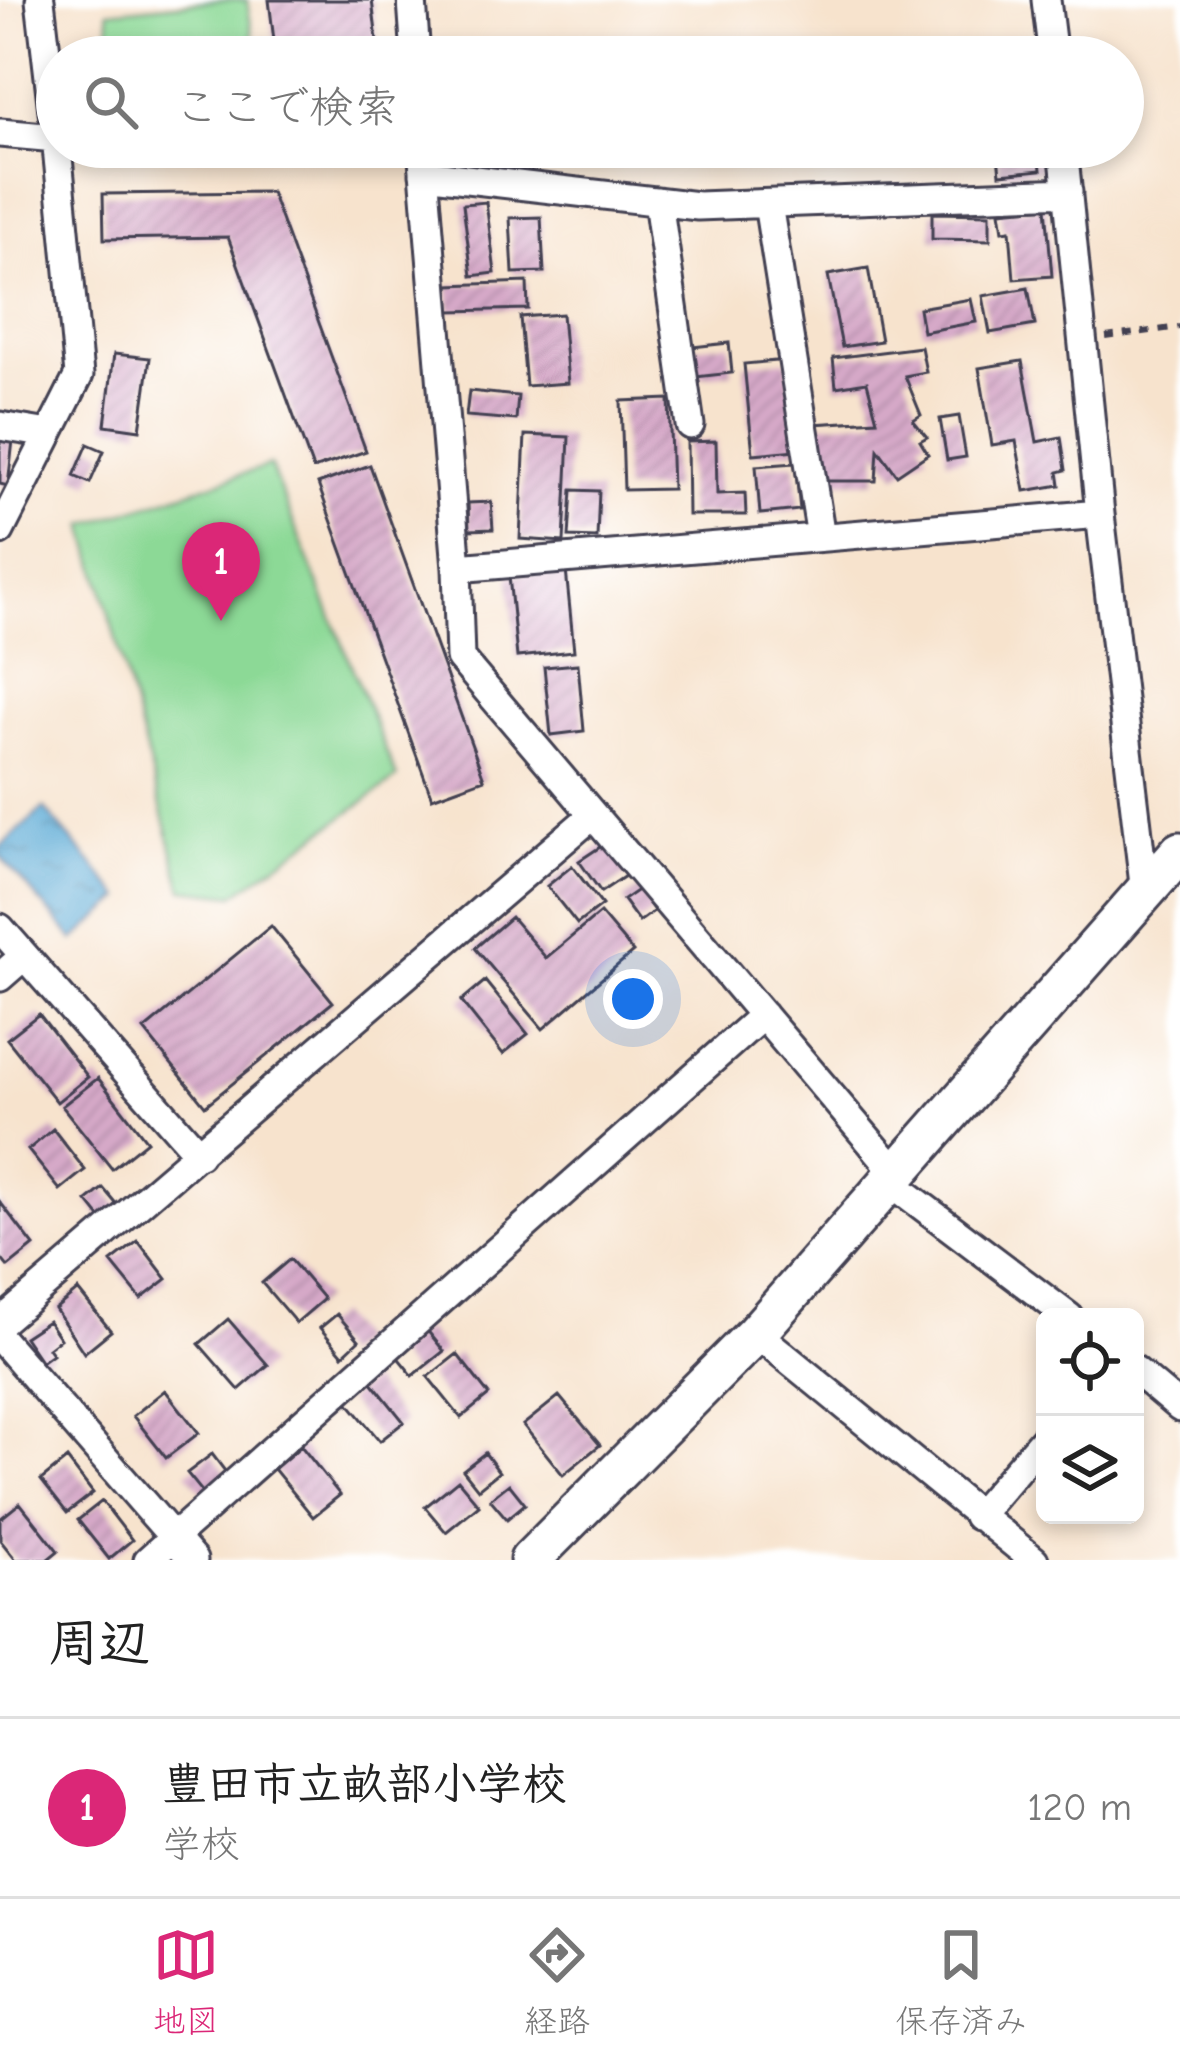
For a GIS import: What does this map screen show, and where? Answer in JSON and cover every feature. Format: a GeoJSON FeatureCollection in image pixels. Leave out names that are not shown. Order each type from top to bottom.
{"type":"FeatureCollection","features":[{"type":"Feature","properties":{"kind":"street"},"geometry":{"type":"LineString","coordinates":[[40,0],[44,36]]}},
{"type":"Feature","properties":{"kind":"street"},"geometry":{"type":"LineString","coordinates":[[412,0],[415,36]]}},
{"type":"Feature","properties":{"kind":"street"},"geometry":{"type":"LineString","coordinates":[[1046,0],[1050,36]]}},
{"type":"Feature","properties":{"kind":"street"},"geometry":{"type":"LineString","coordinates":[[0,133],[36,140]]}},
{"type":"Feature","properties":{"kind":"street"},"geometry":{"type":"LineString","coordinates":[[0,531],[79,375],[59,168]]}},
{"type":"Feature","properties":{"kind":"street"},"geometry":{"type":"LineString","coordinates":[[424,168],[457,568],[460,658],[884,1158],[897,1187],[1058,1308]]}},
{"type":"Feature","properties":{"kind":"street"},"geometry":{"type":"LineString","coordinates":[[469,168],[698,206],[1068,192]]}},
{"type":"Feature","properties":{"kind":"street"},"geometry":{"type":"LineString","coordinates":[[1065,168],[1145,893]]}},
{"type":"Feature","properties":{"kind":"street"},"geometry":{"type":"LineString","coordinates":[[658,201],[690,424]]}},
{"type":"Feature","properties":{"kind":"street"},"geometry":{"type":"LineString","coordinates":[[768,204],[821,538]]}},
{"type":"Feature","properties":{"kind":"street"},"geometry":{"type":"LineString","coordinates":[[0,426],[49,434]]}},
{"type":"Feature","properties":{"kind":"street"},"geometry":{"type":"LineString","coordinates":[[457,568],[1100,514]]}},
{"type":"Feature","properties":{"kind":"street"},"geometry":{"type":"LineString","coordinates":[[0,1323],[593,815]]}},
{"type":"Feature","properties":{"kind":"street"},"geometry":{"type":"LineString","coordinates":[[530,1560],[756,1333],[1180,854]]}},
{"type":"Feature","properties":{"kind":"street"},"geometry":{"type":"LineString","coordinates":[[0,928],[200,1154]]}},
{"type":"Feature","properties":{"kind":"street"},"geometry":{"type":"LineString","coordinates":[[0,976],[24,956]]}},
{"type":"Feature","properties":{"kind":"street"},"geometry":{"type":"LineString","coordinates":[[148,1560],[763,1015]]}},
{"type":"Feature","properties":{"kind":"street"},"geometry":{"type":"LineString","coordinates":[[756,1333],[1034,1560]]}},
{"type":"Feature","properties":{"kind":"street"},"geometry":{"type":"LineString","coordinates":[[0,1338],[194,1560]]}},
{"type":"Feature","properties":{"kind":"street"},"geometry":{"type":"LineString","coordinates":[[1144,1378],[1180,1408]]}},
{"type":"Feature","properties":{"kind":"street"},"geometry":{"type":"LineString","coordinates":[[976,1516],[1036,1447]]}},
{"type":"Feature","properties":{"kind":"street"},"geometry":{"type":"LineString","coordinates":[[988,1560],[1010,1540]]}},
{"type":"Feature","properties":{"kind":"path"},"geometry":{"type":"LineString","coordinates":[[1084,340],[1180,327]]}},
{"type":"Feature","properties":{"kind":"green space"},"geometry":{"type":"Polygon","coordinates":[[[247,0],[253,36],[110,36],[108,11],[247,0]]]}},
{"type":"Feature","properties":{"kind":"green space"},"geometry":{"type":"Polygon","coordinates":[[[270,465],[397,778],[234,895],[183,889],[85,525],[270,465]]]}},
{"type":"Feature","properties":{"kind":"water"},"geometry":{"type":"Polygon","coordinates":[[[44,808],[122,898],[74,940],[0,856],[0,847],[44,808]]]}},
{"type":"Feature","properties":{"kind":"building"},"geometry":{"type":"Polygon","coordinates":[[[269,0],[372,0],[376,36],[273,36],[269,0]]]}},
{"type":"Feature","properties":{"kind":"building"},"geometry":{"type":"Polygon","coordinates":[[[999,168],[1041,168],[1041,170],[1000,174],[999,168]]]}},
{"type":"Feature","properties":{"kind":"building"},"geometry":{"type":"Polygon","coordinates":[[[271,192],[366,451],[313,469],[228,237],[104,239],[103,194],[271,192]]]}},
{"type":"Feature","properties":{"kind":"building"},"geometry":{"type":"Polygon","coordinates":[[[486,202],[495,273],[472,276],[463,204],[486,202]]]}},
{"type":"Feature","properties":{"kind":"building"},"geometry":{"type":"Polygon","coordinates":[[[1046,207],[1052,276],[1014,279],[1010,230],[1003,231],[1000,211],[1046,207]]]}},
{"type":"Feature","properties":{"kind":"building"},"geometry":{"type":"Polygon","coordinates":[[[932,213],[990,214],[990,240],[932,239],[932,213]]]}},
{"type":"Feature","properties":{"kind":"building"},"geometry":{"type":"Polygon","coordinates":[[[541,217],[544,272],[513,273],[510,218],[541,217]]]}},
{"type":"Feature","properties":{"kind":"building"},"geometry":{"type":"Polygon","coordinates":[[[868,268],[881,341],[842,347],[828,275],[868,268]]]}},
{"type":"Feature","properties":{"kind":"building"},"geometry":{"type":"Polygon","coordinates":[[[527,282],[528,309],[450,311],[449,285],[527,282]]]}},
{"type":"Feature","properties":{"kind":"building"},"geometry":{"type":"Polygon","coordinates":[[[1028,288],[1035,325],[990,333],[983,296],[1028,288]]]}},
{"type":"Feature","properties":{"kind":"building"},"geometry":{"type":"Polygon","coordinates":[[[971,299],[976,322],[923,332],[919,308],[971,299]]]}},
{"type":"Feature","properties":{"kind":"building"},"geometry":{"type":"Polygon","coordinates":[[[562,314],[568,383],[526,386],[520,317],[562,314]]]}},
{"type":"Feature","properties":{"kind":"building"},"geometry":{"type":"Polygon","coordinates":[[[729,343],[732,373],[686,378],[683,348],[729,343]]]}},
{"type":"Feature","properties":{"kind":"building"},"geometry":{"type":"Polygon","coordinates":[[[921,347],[926,372],[905,376],[921,415],[913,420],[927,437],[920,441],[928,454],[897,475],[878,449],[876,481],[820,481],[813,424],[877,420],[867,382],[836,387],[833,358],[921,347]]]}},
{"type":"Feature","properties":{"kind":"building"},"geometry":{"type":"Polygon","coordinates":[[[114,354],[150,358],[140,430],[105,425],[114,354]]]}},
{"type":"Feature","properties":{"kind":"building"},"geometry":{"type":"Polygon","coordinates":[[[787,360],[797,450],[753,454],[744,364],[787,360]]]}},
{"type":"Feature","properties":{"kind":"building"},"geometry":{"type":"Polygon","coordinates":[[[1022,361],[1037,442],[1061,437],[1066,470],[1058,472],[1060,485],[1025,491],[1016,441],[992,445],[979,368],[1022,361]]]}},
{"type":"Feature","properties":{"kind":"building"},"geometry":{"type":"Polygon","coordinates":[[[469,391],[518,396],[516,420],[466,416],[469,391]]]}},
{"type":"Feature","properties":{"kind":"building"},"geometry":{"type":"Polygon","coordinates":[[[669,399],[672,489],[624,490],[621,401],[669,399]]]}},
{"type":"Feature","properties":{"kind":"building"},"geometry":{"type":"Polygon","coordinates":[[[959,416],[966,457],[947,460],[940,419],[959,416]]]}},
{"type":"Feature","properties":{"kind":"building"},"geometry":{"type":"Polygon","coordinates":[[[525,435],[569,437],[564,542],[520,539],[525,435]]]}},
{"type":"Feature","properties":{"kind":"building"},"geometry":{"type":"Polygon","coordinates":[[[0,439],[13,440],[8,486],[0,484],[0,439]]]}},
{"type":"Feature","properties":{"kind":"building"},"geometry":{"type":"Polygon","coordinates":[[[716,441],[717,494],[745,493],[746,515],[688,515],[687,442],[716,441]]]}},
{"type":"Feature","properties":{"kind":"building"},"geometry":{"type":"Polygon","coordinates":[[[88,444],[104,451],[90,483],[74,476],[88,444]]]}},
{"type":"Feature","properties":{"kind":"building"},"geometry":{"type":"Polygon","coordinates":[[[795,463],[800,510],[760,514],[756,466],[795,463]]]}},
{"type":"Feature","properties":{"kind":"building"},"geometry":{"type":"Polygon","coordinates":[[[370,465],[484,779],[432,798],[318,484],[370,465]]]}},
{"type":"Feature","properties":{"kind":"building"},"geometry":{"type":"Polygon","coordinates":[[[572,490],[599,491],[597,538],[569,537],[572,490]]]}},
{"type":"Feature","properties":{"kind":"building"},"geometry":{"type":"Polygon","coordinates":[[[491,502],[493,529],[469,530],[468,503],[491,502]]]}},
{"type":"Feature","properties":{"kind":"building"},"geometry":{"type":"Polygon","coordinates":[[[566,570],[574,651],[517,657],[509,576],[566,570]]]}},
{"type":"Feature","properties":{"kind":"building"},"geometry":{"type":"Polygon","coordinates":[[[578,664],[584,731],[551,735],[544,667],[578,664]]]}},
{"type":"Feature","properties":{"kind":"building"},"geometry":{"type":"Polygon","coordinates":[[[606,843],[628,874],[601,892],[579,861],[606,843]]]}},
{"type":"Feature","properties":{"kind":"building"},"geometry":{"type":"Polygon","coordinates":[[[572,866],[602,905],[577,924],[547,886],[572,866]]]}},
{"type":"Feature","properties":{"kind":"building"},"geometry":{"type":"Polygon","coordinates":[[[639,889],[654,911],[639,922],[623,900],[639,889]]]}},
{"type":"Feature","properties":{"kind":"building"},"geometry":{"type":"Polygon","coordinates":[[[600,913],[633,952],[543,1029],[475,948],[511,917],[546,958],[600,913]]]}},
{"type":"Feature","properties":{"kind":"building"},"geometry":{"type":"Polygon","coordinates":[[[271,926],[333,1002],[205,1106],[144,1030],[271,926]]]}},
{"type":"Feature","properties":{"kind":"building"},"geometry":{"type":"Polygon","coordinates":[[[485,981],[528,1034],[503,1054],[461,1001],[485,981]]]}},
{"type":"Feature","properties":{"kind":"building"},"geometry":{"type":"Polygon","coordinates":[[[39,1014],[88,1077],[57,1102],[7,1039],[39,1014]]]}},
{"type":"Feature","properties":{"kind":"building"},"geometry":{"type":"Polygon","coordinates":[[[98,1078],[147,1141],[112,1169],[62,1106],[98,1078]]]}},
{"type":"Feature","properties":{"kind":"building"},"geometry":{"type":"Polygon","coordinates":[[[53,1129],[85,1170],[60,1190],[28,1150],[53,1129]]]}},
{"type":"Feature","properties":{"kind":"building"},"geometry":{"type":"Polygon","coordinates":[[[103,1188],[119,1207],[102,1220],[87,1201],[103,1188]]]}},
{"type":"Feature","properties":{"kind":"building"},"geometry":{"type":"Polygon","coordinates":[[[0,1202],[34,1246],[8,1267],[0,1257],[0,1202]]]}},
{"type":"Feature","properties":{"kind":"building"},"geometry":{"type":"Polygon","coordinates":[[[138,1241],[167,1279],[141,1299],[111,1262],[138,1241]]]}},
{"type":"Feature","properties":{"kind":"building"},"geometry":{"type":"Polygon","coordinates":[[[290,1259],[324,1299],[296,1323],[262,1283],[290,1259]]]}},
{"type":"Feature","properties":{"kind":"building"},"geometry":{"type":"Polygon","coordinates":[[[78,1290],[111,1331],[84,1353],[55,1309],[78,1290]]]}},
{"type":"Feature","properties":{"kind":"building"},"geometry":{"type":"Polygon","coordinates":[[[337,1314],[359,1340],[343,1355],[320,1328],[337,1314]]]}},
{"type":"Feature","properties":{"kind":"building"},"geometry":{"type":"Polygon","coordinates":[[[228,1319],[268,1365],[239,1390],[199,1344],[228,1319]]]}},
{"type":"Feature","properties":{"kind":"building"},"geometry":{"type":"Polygon","coordinates":[[[48,1321],[60,1339],[41,1362],[24,1337],[48,1321]]]}},
{"type":"Feature","properties":{"kind":"building"},"geometry":{"type":"Polygon","coordinates":[[[426,1329],[444,1351],[413,1376],[395,1354],[426,1329]]]}},
{"type":"Feature","properties":{"kind":"building"},"geometry":{"type":"Polygon","coordinates":[[[457,1354],[489,1395],[461,1418],[428,1377],[457,1354]]]}},
{"type":"Feature","properties":{"kind":"building"},"geometry":{"type":"Polygon","coordinates":[[[371,1381],[404,1422],[380,1441],[347,1401],[371,1381]]]}},
{"type":"Feature","properties":{"kind":"building"},"geometry":{"type":"Polygon","coordinates":[[[165,1390],[199,1433],[166,1458],[133,1416],[165,1390]]]}},
{"type":"Feature","properties":{"kind":"building"},"geometry":{"type":"Polygon","coordinates":[[[559,1396],[600,1445],[563,1475],[523,1425],[559,1396]]]}},
{"type":"Feature","properties":{"kind":"building"},"geometry":{"type":"Polygon","coordinates":[[[301,1446],[340,1495],[313,1517],[274,1469],[301,1446]]]}},
{"type":"Feature","properties":{"kind":"building"},"geometry":{"type":"Polygon","coordinates":[[[485,1453],[499,1472],[478,1489],[463,1470],[485,1453]]]}},
{"type":"Feature","properties":{"kind":"building"},"geometry":{"type":"Polygon","coordinates":[[[212,1454],[228,1475],[204,1494],[187,1473],[212,1454]]]}},
{"type":"Feature","properties":{"kind":"building"},"geometry":{"type":"Polygon","coordinates":[[[67,1459],[93,1493],[67,1513],[41,1480],[67,1459]]]}},
{"type":"Feature","properties":{"kind":"building"},"geometry":{"type":"Polygon","coordinates":[[[458,1480],[479,1505],[446,1532],[425,1507],[458,1480]]]}},
{"type":"Feature","properties":{"kind":"building"},"geometry":{"type":"Polygon","coordinates":[[[509,1484],[525,1504],[507,1519],[490,1499],[509,1484]]]}},
{"type":"Feature","properties":{"kind":"building"},"geometry":{"type":"Polygon","coordinates":[[[102,1501],[132,1540],[109,1559],[78,1520],[102,1501]]]}},
{"type":"Feature","properties":{"kind":"building"},"geometry":{"type":"Polygon","coordinates":[[[20,1503],[58,1551],[47,1560],[16,1560],[0,1540],[0,1519],[20,1503]]]}},
{"type":"Feature","properties":{"kind":"place","name":"豊田市立畝部小学校"},"geometry":{"type":"Point","coordinates":[221,621]}}]}
